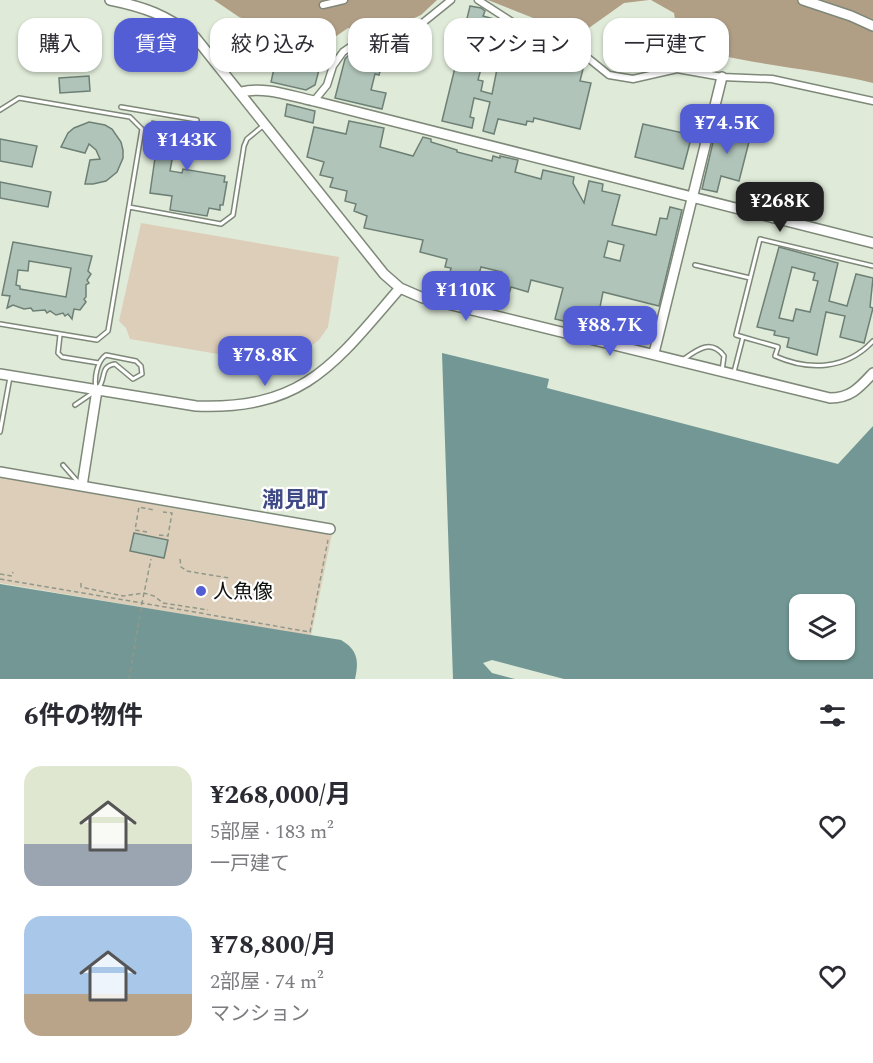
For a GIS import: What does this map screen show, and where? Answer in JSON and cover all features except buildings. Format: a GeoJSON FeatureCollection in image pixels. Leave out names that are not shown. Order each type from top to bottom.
{"type":"FeatureCollection","features":[{"type":"Feature","properties":{"kind":"street"},"geometry":{"type":"LineString","coordinates":[[110,0],[141,7],[176,22],[195,37],[266,123],[384,274],[400,288],[423,298],[683,360],[830,398],[840,398],[858,389],[873,373]]}},
{"type":"Feature","properties":{"kind":"street"},"geometry":{"type":"LineString","coordinates":[[323,5],[344,0]]}},
{"type":"Feature","properties":{"kind":"street"},"geometry":{"type":"LineString","coordinates":[[314,102],[327,85],[333,66],[343,52],[356,43],[386,45],[399,42],[451,0]]}},
{"type":"Feature","properties":{"kind":"street"},"geometry":{"type":"LineString","coordinates":[[478,0],[540,40],[588,58],[609,75],[633,79],[677,69],[722,77],[772,79],[873,100]]}},
{"type":"Feature","properties":{"kind":"street"},"geometry":{"type":"LineString","coordinates":[[803,0],[873,26]]}},
{"type":"Feature","properties":{"kind":"street"},"geometry":{"type":"LineString","coordinates":[[654,353],[722,77]]}},
{"type":"Feature","properties":{"kind":"street"},"geometry":{"type":"LineString","coordinates":[[241,92],[252,89],[266,90],[873,243]]}},
{"type":"Feature","properties":{"kind":"street"},"geometry":{"type":"LineString","coordinates":[[0,374],[196,406],[226,407],[271,400],[303,386],[331,365],[400,288]]}},
{"type":"Feature","properties":{"kind":"street"},"geometry":{"type":"LineString","coordinates":[[82,486],[97,390]]}},
{"type":"Feature","properties":{"kind":"street"},"geometry":{"type":"LineString","coordinates":[[0,472],[330,529]]}},
{"type":"Feature","properties":{"kind":"lane"},"geometry":{"type":"LineString","coordinates":[[0,110],[19,98],[130,117],[142,129],[108,332],[97,340],[0,324]]}},
{"type":"Feature","properties":{"kind":"lane"},"geometry":{"type":"LineString","coordinates":[[121,107],[197,120]]}},
{"type":"Feature","properties":{"kind":"lane"},"geometry":{"type":"LineString","coordinates":[[129,207],[221,224],[226,222],[233,215],[244,146],[247,139],[266,123]]}},
{"type":"Feature","properties":{"kind":"lane"},"geometry":{"type":"LineString","coordinates":[[873,266],[760,239],[736,335],[778,347],[775,356],[785,361],[813,367],[842,363],[867,348],[873,341]]}},
{"type":"Feature","properties":{"kind":"lane"},"geometry":{"type":"LineString","coordinates":[[695,265],[750,278]]}},
{"type":"Feature","properties":{"kind":"lane"},"geometry":{"type":"LineString","coordinates":[[60,335],[58,353],[62,357],[99,363]]}},
{"type":"Feature","properties":{"kind":"lane"},"geometry":{"type":"LineString","coordinates":[[733,373],[743,337]]}},
{"type":"Feature","properties":{"kind":"lane"},"geometry":{"type":"LineString","coordinates":[[683,360],[696,351],[711,346],[724,356],[722,371]]}},
{"type":"Feature","properties":{"kind":"lane"},"geometry":{"type":"LineString","coordinates":[[75,405],[97,390],[102,385],[104,369],[108,366],[115,364],[133,379],[139,377],[143,370],[136,360],[106,355],[99,363],[95,383],[97,390]]}},
{"type":"Feature","properties":{"kind":"lane"},"geometry":{"type":"LineString","coordinates":[[0,432],[10,376]]}},
{"type":"Feature","properties":{"kind":"lane"},"geometry":{"type":"LineString","coordinates":[[63,465],[82,486]]}},
{"type":"Feature","properties":{"kind":"path"},"geometry":{"type":"LineString","coordinates":[[147,532],[135,530],[139,507],[154,510]]}},
{"type":"Feature","properties":{"kind":"path"},"geometry":{"type":"LineString","coordinates":[[159,535],[168,536],[172,513],[163,512]]}},
{"type":"Feature","properties":{"kind":"path"},"geometry":{"type":"LineString","coordinates":[[0,579],[310,632],[328,540]]}},
{"type":"Feature","properties":{"kind":"path"},"geometry":{"type":"LineString","coordinates":[[129,679],[151,559]]}},
{"type":"Feature","properties":{"kind":"path"},"geometry":{"type":"LineString","coordinates":[[180,559],[181,567],[187,571],[229,578]]}},
{"type":"Feature","properties":{"kind":"path"},"geometry":{"type":"LineString","coordinates":[[0,574],[12,576],[13,572]]}},
{"type":"Feature","properties":{"kind":"path"},"geometry":{"type":"LineString","coordinates":[[81,583],[81,588],[123,597],[144,593],[163,603],[208,610]]}},
{"type":"Feature","properties":{"kind":"shaded area"},"geometry":{"type":"Polygon","coordinates":[[[214,0],[437,0],[414,18],[348,18],[348,28],[336,36],[336,18],[239,17],[214,0]]]}},
{"type":"Feature","properties":{"kind":"shaded area"},"geometry":{"type":"Polygon","coordinates":[[[488,0],[649,0],[624,3],[591,26],[591,18],[533,18],[488,0]]]}},
{"type":"Feature","properties":{"kind":"shaded area"},"geometry":{"type":"Polygon","coordinates":[[[651,0],[873,0],[873,83],[729,57],[729,18],[675,18],[674,13],[651,0]]]}},
{"type":"Feature","properties":{"kind":"shaded area"},"geometry":{"type":"Polygon","coordinates":[[[141,223],[339,257],[328,327],[319,340],[295,358],[276,364],[130,339],[126,328],[119,321],[141,223]]]}},
{"type":"Feature","properties":{"kind":"shaded area"},"geometry":{"type":"Polygon","coordinates":[[[0,477],[332,534],[311,636],[0,583],[0,477]]]}},
{"type":"Feature","properties":{"kind":"water"},"geometry":{"type":"Polygon","coordinates":[[[442,353],[549,379],[547,388],[838,464],[873,426],[873,679],[453,679],[442,353]]]}},
{"type":"Feature","properties":{"kind":"water"},"geometry":{"type":"Polygon","coordinates":[[[0,584],[341,640],[351,648],[356,656],[355,679],[0,679],[0,584]]]}},
{"type":"Feature","properties":{"kind":"pier"},"geometry":{"type":"Polygon","coordinates":[[[492,660],[564,679],[515,679],[492,673],[483,663],[492,660]]]}},
{"type":"Feature","properties":{"kind":"place","name":"人魚像"},"geometry":{"type":"Point","coordinates":[201,591]}},
{"type":"Feature","properties":{"kind":"district","name":"潮見町"},"geometry":{"type":"Point","coordinates":[295,499]}}]}
